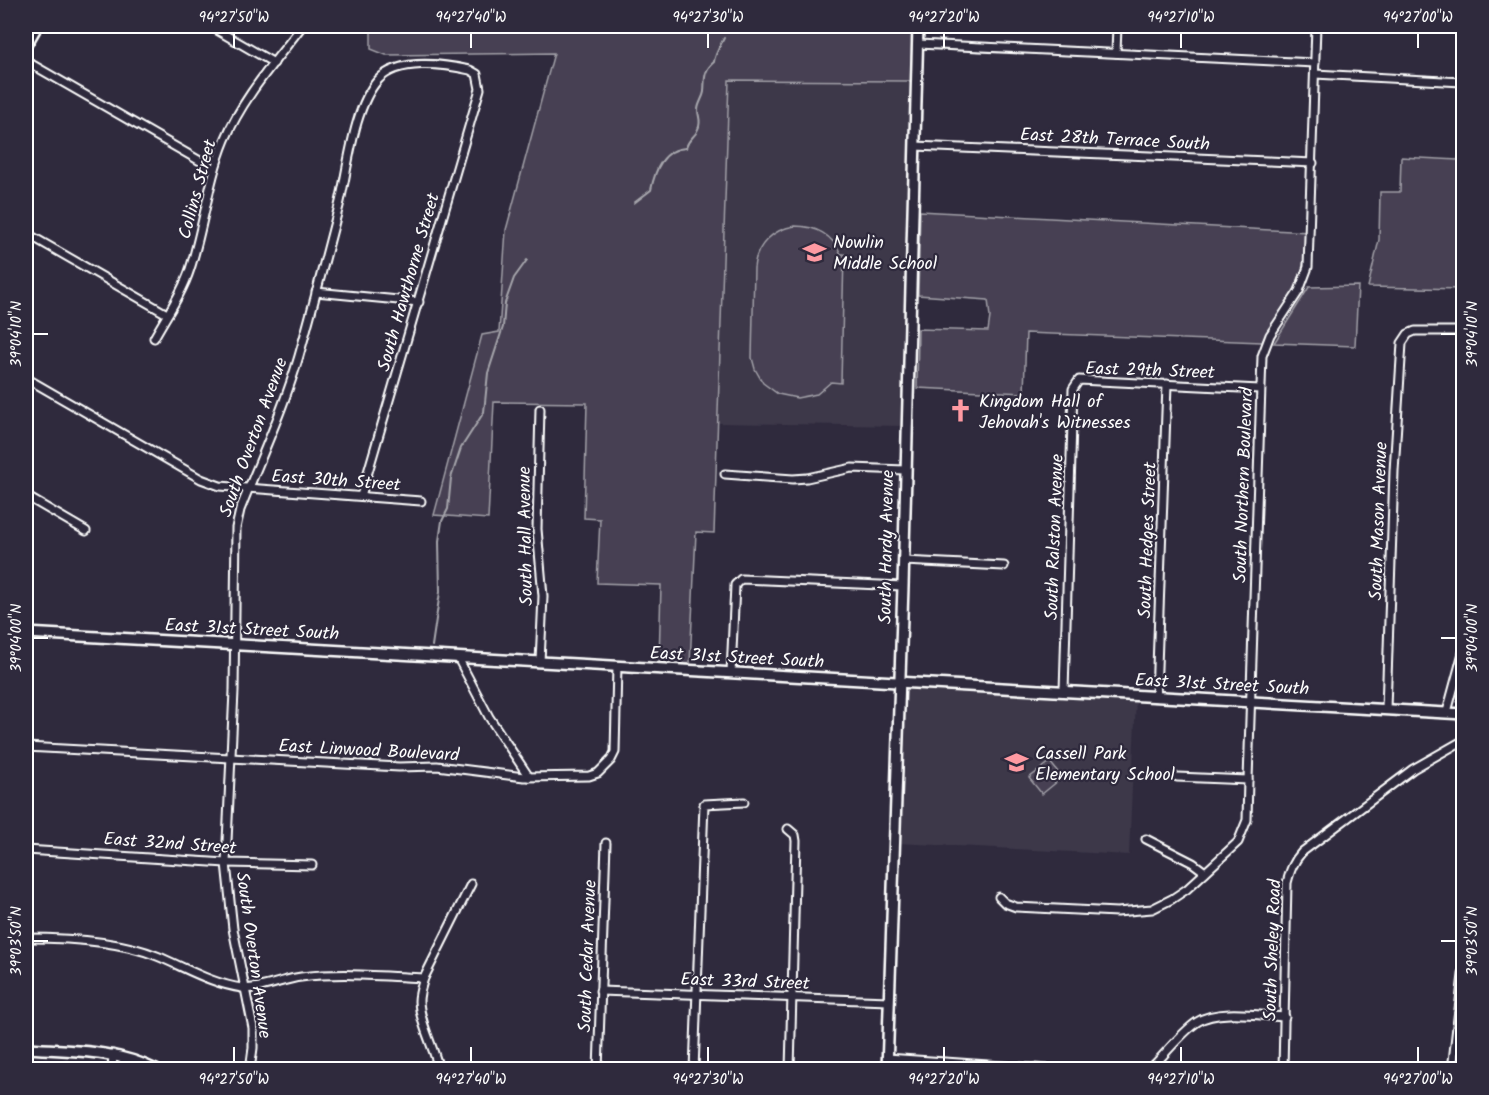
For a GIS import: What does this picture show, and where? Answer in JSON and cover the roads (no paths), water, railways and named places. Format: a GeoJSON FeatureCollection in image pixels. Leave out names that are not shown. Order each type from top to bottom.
{"type":"FeatureCollection","features":[{"type":"Feature","properties":{"kind":"street"},"geometry":{"type":"LineString","coordinates":[[26,45],[37,26]]}},
{"type":"Feature","properties":{"kind":"street"},"geometry":{"type":"LineString","coordinates":[[210,26],[274,63]]}},
{"type":"Feature","properties":{"kind":"street","name":"Collins Street"},"geometry":{"type":"LineString","coordinates":[[154,338],[190,271],[214,169],[225,139],[238,112],[302,26]]}},
{"type":"Feature","properties":{"kind":"street","name":"South Hardy Avenue"},"geometry":{"type":"LineString","coordinates":[[886,1070],[904,561],[918,26]]}},
{"type":"Feature","properties":{"kind":"street"},"geometry":{"type":"LineString","coordinates":[[1116,53],[1117,26]]}},
{"type":"Feature","properties":{"kind":"street","name":"South Northern Boulevard"},"geometry":{"type":"LineString","coordinates":[[999,897],[1005,903],[1016,907],[1117,912],[1149,910],[1172,899],[1205,872],[1238,842],[1244,830],[1247,820],[1262,356],[1270,335],[1299,291],[1308,267],[1316,26]]}},
{"type":"Feature","properties":{"kind":"street"},"geometry":{"type":"LineString","coordinates":[[918,44],[1315,63]]}},
{"type":"Feature","properties":{"kind":"street"},"geometry":{"type":"LineString","coordinates":[[1315,74],[1462,82],[1464,59]]}},
{"type":"Feature","properties":{"kind":"street"},"geometry":{"type":"LineString","coordinates":[[26,61],[214,169]]}},
{"type":"Feature","properties":{"kind":"street","name":"South Overton Avenue"},"geometry":{"type":"LineString","coordinates":[[250,1070],[253,1028],[228,902],[226,863],[235,645],[236,528],[240,510],[286,396],[339,204],[356,126],[373,87],[381,77],[395,68],[414,65],[461,68],[478,75]]}},
{"type":"Feature","properties":{"kind":"street","name":"South Hawthorne Street"},"geometry":{"type":"LineString","coordinates":[[361,496],[480,89],[478,75]]}},
{"type":"Feature","properties":{"kind":"street","name":"East 28th Terrace South"},"geometry":{"type":"LineString","coordinates":[[915,146],[1313,163]]}},
{"type":"Feature","properties":{"kind":"street"},"geometry":{"type":"LineString","coordinates":[[26,233],[167,315]]}},
{"type":"Feature","properties":{"kind":"street"},"geometry":{"type":"LineString","coordinates":[[316,292],[419,302]]}},
{"type":"Feature","properties":{"kind":"street","name":"South Mason Avenue"},"geometry":{"type":"LineString","coordinates":[[1386,709],[1394,471],[1402,343],[1415,331],[1464,331]]}},
{"type":"Feature","properties":{"kind":"street","name":"East 30th Street"},"geometry":{"type":"LineString","coordinates":[[26,378],[201,479],[220,486],[421,501]]}},
{"type":"Feature","properties":{"kind":"street","name":"East 29th Street"},"geometry":{"type":"LineString","coordinates":[[1075,384],[1079,380],[1260,389]]}},
{"type":"Feature","properties":{"kind":"street","name":"South Ralston Avenue"},"geometry":{"type":"LineString","coordinates":[[1064,691],[1073,389],[1075,384]]}},
{"type":"Feature","properties":{"kind":"street","name":"South Hedges Street"},"geometry":{"type":"LineString","coordinates":[[1156,696],[1167,384]]}},
{"type":"Feature","properties":{"kind":"street","name":"South Hall Avenue"},"geometry":{"type":"LineString","coordinates":[[540,409],[537,529],[543,596],[540,662]]}},
{"type":"Feature","properties":{"kind":"street"},"geometry":{"type":"LineString","coordinates":[[725,474],[793,479],[852,468],[905,470]]}},
{"type":"Feature","properties":{"kind":"street"},"geometry":{"type":"LineString","coordinates":[[26,496],[86,531]]}},
{"type":"Feature","properties":{"kind":"street"},"geometry":{"type":"LineString","coordinates":[[904,561],[1004,566]]}},
{"type":"Feature","properties":{"kind":"street"},"geometry":{"type":"LineString","coordinates":[[731,673],[735,585],[741,579],[903,586]]}},
{"type":"Feature","properties":{"kind":"street","name":"East 31st Street South"},"geometry":{"type":"LineString","coordinates":[[26,633],[1464,714]]}},
{"type":"Feature","properties":{"kind":"street"},"geometry":{"type":"LineString","coordinates":[[1447,712],[1464,649]]}},
{"type":"Feature","properties":{"kind":"street"},"geometry":{"type":"LineString","coordinates":[[458,658],[489,717],[529,777]]}},
{"type":"Feature","properties":{"kind":"street","name":"East Linwood Boulevard"},"geometry":{"type":"LineString","coordinates":[[26,747],[399,767],[437,766],[529,777],[589,776],[598,773],[611,760],[616,743],[617,666]]}},
{"type":"Feature","properties":{"kind":"street","name":"South Sheley Road"},"geometry":{"type":"LineString","coordinates":[[1283,1070],[1287,883],[1296,860],[1302,852],[1413,769],[1464,740]]}},
{"type":"Feature","properties":{"kind":"street"},"geometry":{"type":"LineString","coordinates":[[1177,777],[1248,780]]}},
{"type":"Feature","properties":{"kind":"street"},"geometry":{"type":"LineString","coordinates":[[694,1070],[704,804],[744,802]]}},
{"type":"Feature","properties":{"kind":"street"},"geometry":{"type":"LineString","coordinates":[[788,829],[795,835],[796,841],[790,1070]]}},
{"type":"Feature","properties":{"kind":"street"},"geometry":{"type":"LineString","coordinates":[[1146,839],[1168,849],[1205,872]]}},
{"type":"Feature","properties":{"kind":"street","name":"South Cedar Avenue"},"geometry":{"type":"LineString","coordinates":[[598,1070],[606,843]]}},
{"type":"Feature","properties":{"kind":"street","name":"East 32nd Street"},"geometry":{"type":"LineString","coordinates":[[26,850],[226,863],[312,866]]}},
{"type":"Feature","properties":{"kind":"street"},"geometry":{"type":"LineString","coordinates":[[439,1070],[421,1010],[420,992],[424,978],[471,884]]}},
{"type":"Feature","properties":{"kind":"street"},"geometry":{"type":"LineString","coordinates":[[26,938],[74,940],[133,949],[224,984],[245,989],[297,977],[327,974],[424,978]]}},
{"type":"Feature","properties":{"kind":"street"},"geometry":{"type":"LineString","coordinates":[[1452,1070],[1464,966]]}},
{"type":"Feature","properties":{"kind":"street","name":"East 33rd Street"},"geometry":{"type":"LineString","coordinates":[[600,991],[889,1001]]}},
{"type":"Feature","properties":{"kind":"street"},"geometry":{"type":"LineString","coordinates":[[1146,1070],[1154,1065],[1196,1022],[1208,1016],[1220,1014],[1285,1017]]}},
{"type":"Feature","properties":{"kind":"street"},"geometry":{"type":"LineString","coordinates":[[26,1048],[113,1054],[137,1060],[156,1070]]}},
{"type":"Feature","properties":{"kind":"street"},"geometry":{"type":"LineString","coordinates":[[112,1070],[113,1054]]}},
{"type":"Feature","properties":{"kind":"street"},"geometry":{"type":"LineString","coordinates":[[887,1058],[1063,1070]]}},
{"type":"Feature","properties":{"kind":"waterway"},"geometry":{"type":"LineString","coordinates":[[726,32],[729,26]]}},
{"type":"Feature","properties":{"kind":"waterway"},"geometry":{"type":"LineString","coordinates":[[634,203],[651,190],[658,168],[666,156],[678,149],[686,148],[697,132],[700,124],[698,108],[704,92],[705,76],[724,38]]}},
{"type":"Feature","properties":{"kind":"waterway"},"geometry":{"type":"LineString","coordinates":[[432,646],[440,592],[439,541],[442,521],[448,509],[451,478],[461,448],[484,412],[488,373],[503,327],[505,303],[514,278],[527,260]]}},
{"type":"Feature","properties":{"kind":"place","name":"Nowlin Middle School"},"geometry":{"type":"Point","coordinates":[815,252]}},
{"type":"Feature","properties":{"kind":"place","name":"Kingdom Hall of Jehovah's Witnesses"},"geometry":{"type":"Point","coordinates":[961,411]}},
{"type":"Feature","properties":{"kind":"place","name":"Cassell Park Elementary School"},"geometry":{"type":"Point","coordinates":[1017,763]}}]}
